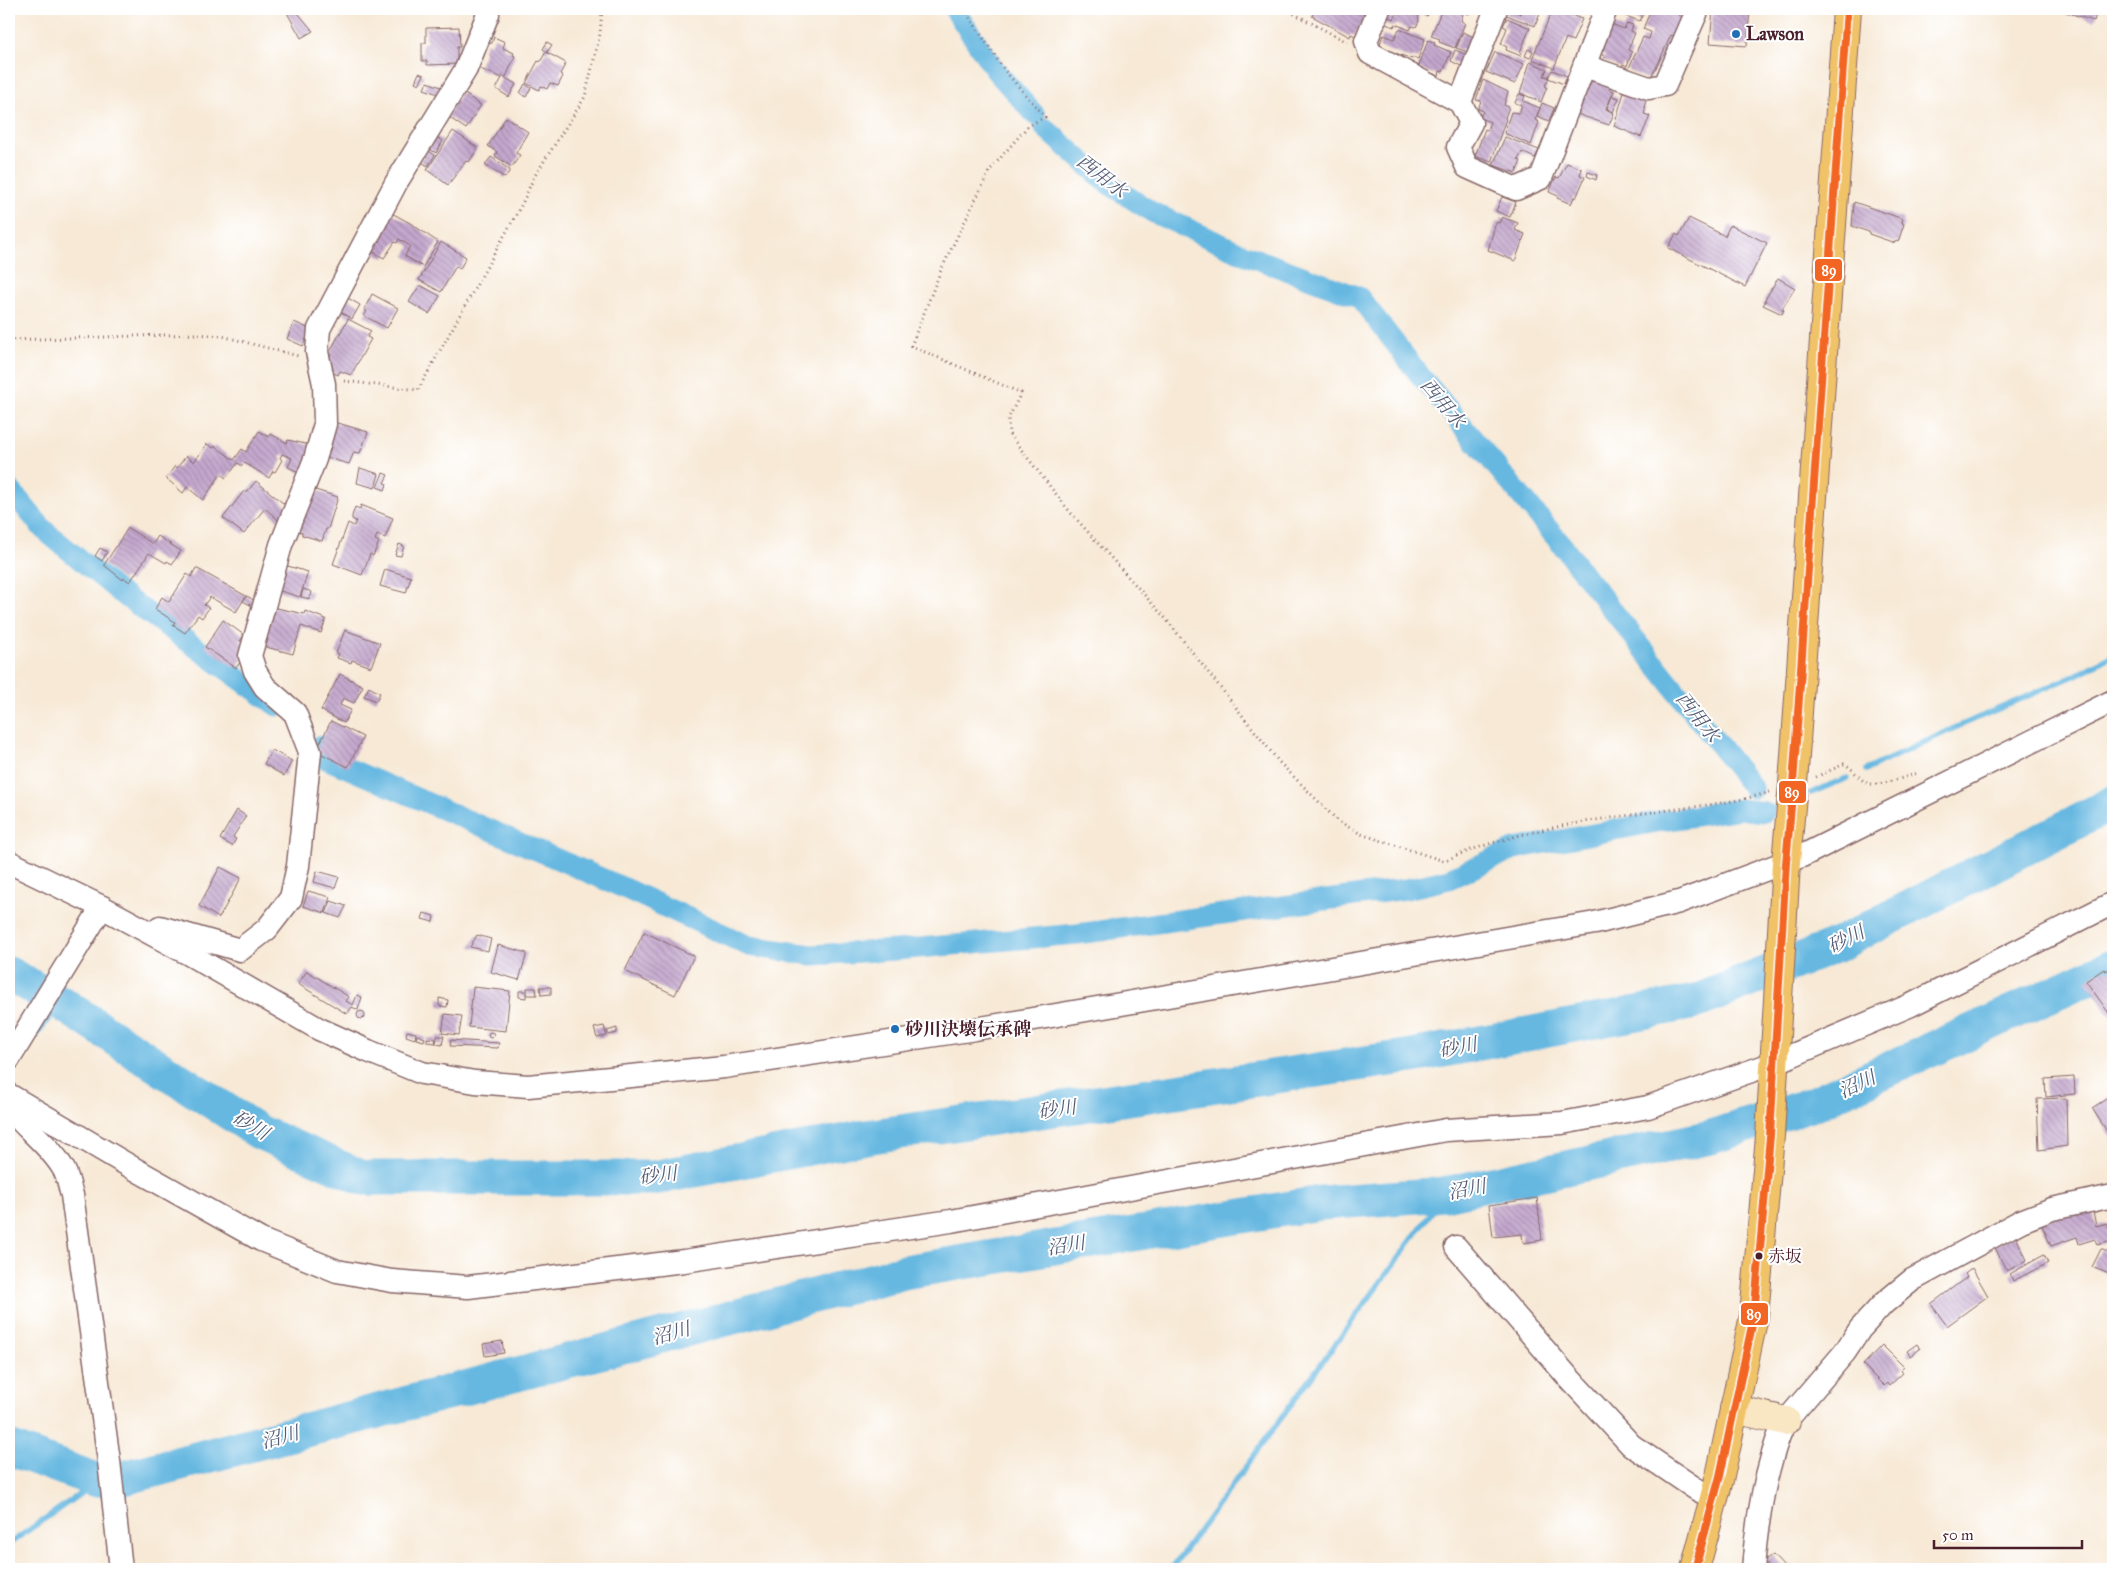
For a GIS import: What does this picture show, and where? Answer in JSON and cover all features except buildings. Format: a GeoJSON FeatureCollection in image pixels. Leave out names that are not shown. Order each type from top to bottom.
{"type":"FeatureCollection","features":[{"type":"Feature","properties":{"kind":"highway"},"geometry":{"type":"LineString","coordinates":[[1694,1569],[1714,1498],[1754,1316],[1770,1136],[1786,862],[1797,735],[1847,9]]}},
{"type":"Feature","properties":{"kind":"street"},"geometry":{"type":"LineString","coordinates":[[102,907],[198,939],[240,950],[268,929],[291,898],[298,866],[310,752],[295,713],[265,686],[255,671],[250,656],[281,545],[315,459],[325,424],[324,384],[317,352],[319,329],[396,183],[466,69],[488,14],[486,9]]}},
{"type":"Feature","properties":{"kind":"street"},"geometry":{"type":"LineString","coordinates":[[1379,9],[1366,41],[1370,53],[1460,102],[1472,123],[1458,147],[1467,167],[1516,189],[1541,178],[1606,9]]}},
{"type":"Feature","properties":{"kind":"street"},"geometry":{"type":"LineString","coordinates":[[1460,102],[1496,9]]}},
{"type":"Feature","properties":{"kind":"street"},"geometry":{"type":"LineString","coordinates":[[1585,66],[1650,88],[1665,85],[1698,9]]}},
{"type":"Feature","properties":{"kind":"street"},"geometry":{"type":"LineString","coordinates":[[9,862],[102,907],[319,1029],[368,1051],[422,1073],[475,1082],[528,1086],[724,1067],[968,1030],[1595,923],[1680,902],[1786,862],[2113,701]]}},
{"type":"Feature","properties":{"kind":"street"},"geometry":{"type":"LineString","coordinates":[[9,1095],[261,1240],[337,1272],[392,1281],[468,1287],[684,1261],[951,1220],[1446,1130],[1562,1124],[1648,1107],[1774,1068],[1911,1005],[2113,903]]}},
{"type":"Feature","properties":{"kind":"street"},"geometry":{"type":"LineString","coordinates":[[9,1059],[102,907]]}},
{"type":"Feature","properties":{"kind":"street"},"geometry":{"type":"LineString","coordinates":[[9,1106],[16,1117],[42,1141],[64,1169],[72,1194],[109,1461],[121,1569]]}},
{"type":"Feature","properties":{"kind":"street"},"geometry":{"type":"LineString","coordinates":[[1753,1569],[1755,1534],[1762,1490],[1780,1431],[1786,1420],[1845,1352],[1860,1329],[1884,1303],[1912,1280],[2021,1222],[2052,1209],[2113,1196]]}},
{"type":"Feature","properties":{"kind":"street"},"geometry":{"type":"LineString","coordinates":[[1456,1247],[1568,1377],[1631,1446],[1696,1489],[1714,1498]]}},
{"type":"Feature","properties":{"kind":"street"},"geometry":{"type":"LineString","coordinates":[[1734,1409],[1786,1420]]}},
{"type":"Feature","properties":{"kind":"path"},"geometry":{"type":"LineString","coordinates":[[324,384],[346,381],[418,390],[522,204],[534,177],[585,97],[600,34],[602,9]]}},
{"type":"Feature","properties":{"kind":"path"},"geometry":{"type":"LineString","coordinates":[[964,9],[1005,71],[1045,117],[1028,126],[990,170],[941,270],[911,346],[1020,393],[1008,420],[1008,434],[1070,512],[1166,619],[1280,763],[1338,821],[1362,834],[1444,860],[1467,850],[1498,841],[1602,818],[1746,799],[1773,791]]}},
{"type":"Feature","properties":{"kind":"path"},"geometry":{"type":"LineString","coordinates":[[1285,9],[1360,50],[1368,46]]}},
{"type":"Feature","properties":{"kind":"path"},"geometry":{"type":"LineString","coordinates":[[9,340],[197,334],[222,336],[319,362]]}},
{"type":"Feature","properties":{"kind":"path"},"geometry":{"type":"LineString","coordinates":[[1814,778],[1844,764],[1852,768],[1866,783],[1873,784],[1922,772]]}},
{"type":"Feature","properties":{"kind":"waterway","name":"西用水"},"geometry":{"type":"LineString","coordinates":[[954,9],[995,70],[1035,115]]}},
{"type":"Feature","properties":{"kind":"waterway","name":"西用水"},"geometry":{"type":"LineString","coordinates":[[1045,128],[1107,183],[1152,212],[1243,254],[1359,297],[1418,373],[1567,551],[1753,788]]}},
{"type":"Feature","properties":{"kind":"waterway"},"geometry":{"type":"LineString","coordinates":[[9,488],[44,530],[119,592],[277,706]]}},
{"type":"Feature","properties":{"kind":"waterway"},"geometry":{"type":"LineString","coordinates":[[1866,770],[1950,730],[2076,675],[2113,655]]}},
{"type":"Feature","properties":{"kind":"waterway"},"geometry":{"type":"LineString","coordinates":[[319,746],[324,758],[624,888],[749,946],[812,955],[896,950],[1077,934],[1406,889],[1449,879],[1514,849],[1662,821],[1740,809],[1764,812]]}},
{"type":"Feature","properties":{"kind":"waterway"},"geometry":{"type":"LineString","coordinates":[[1811,793],[1847,778]]}},
{"type":"Feature","properties":{"kind":"waterway","name":"砂川"},"geometry":{"type":"LineString","coordinates":[[9,974],[61,1003],[259,1132],[363,1178],[653,1178],[866,1137],[1412,1056],[1695,1002],[1835,946],[2113,803]]}},
{"type":"Feature","properties":{"kind":"waterway"},"geometry":{"type":"LineString","coordinates":[[1764,812],[1774,808]]}},
{"type":"Feature","properties":{"kind":"waterway","name":"沼川"},"geometry":{"type":"LineString","coordinates":[[9,1448],[93,1479],[120,1479],[904,1272],[1321,1203],[1445,1194],[1711,1137],[1813,1104],[2113,966]]}},
{"type":"Feature","properties":{"kind":"waterway"},"geometry":{"type":"LineString","coordinates":[[36,1035],[61,1003]]}},
{"type":"Feature","properties":{"kind":"waterway"},"geometry":{"type":"LineString","coordinates":[[1171,1569],[1445,1194]]}},
{"type":"Feature","properties":{"kind":"waterway"},"geometry":{"type":"LineString","coordinates":[[9,1544],[87,1489],[93,1479]]}},
{"type":"Feature","properties":{"kind":"transit line","name":"89"},"geometry":{"type":"LineString","coordinates":[[1695,1569],[1720,1476],[1754,1316],[1770,1136],[1786,863],[1847,9]]}},
{"type":"Feature","properties":{"kind":"place","name":"Lawson"},"geometry":{"type":"Point","coordinates":[1736,34]}},
{"type":"Feature","properties":{"kind":"place","name":"砂川決壊伝承碑"},"geometry":{"type":"Point","coordinates":[895,1029]}},
{"type":"Feature","properties":{"kind":"place","name":"赤坂"},"geometry":{"type":"Point","coordinates":[1759,1256]}}]}
